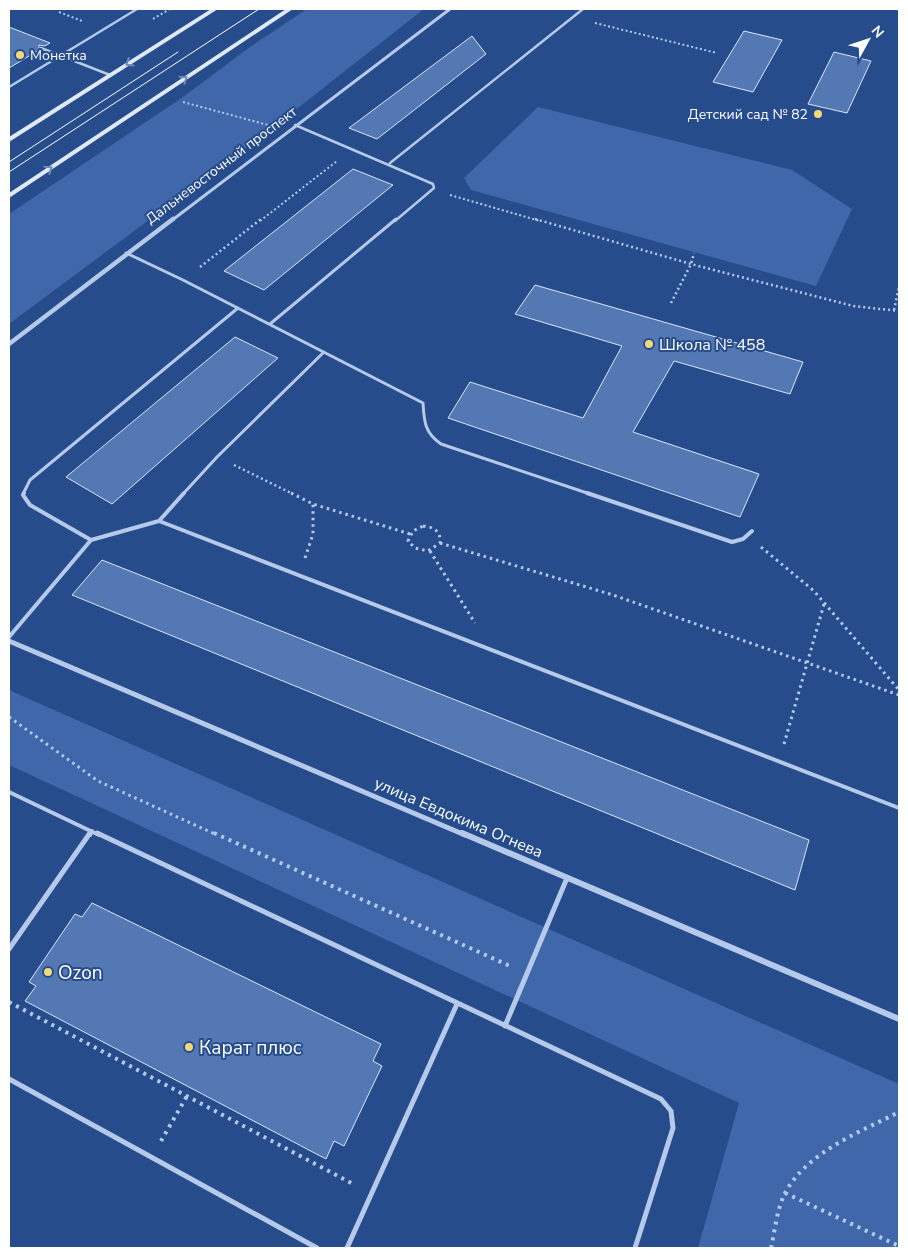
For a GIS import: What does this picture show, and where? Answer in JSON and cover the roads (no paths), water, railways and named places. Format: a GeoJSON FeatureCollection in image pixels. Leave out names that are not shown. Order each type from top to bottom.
{"type":"FeatureCollection","features":[{"type":"Feature","properties":{"kind":"main road"},"geometry":{"type":"LineString","coordinates":[[9,140],[215,9]]}},
{"type":"Feature","properties":{"kind":"main road"},"geometry":{"type":"LineString","coordinates":[[9,196],[290,9]]}},
{"type":"Feature","properties":{"kind":"street","name":"Дальневосточный проспект"},"geometry":{"type":"LineString","coordinates":[[9,344],[294,125],[450,9]]}},
{"type":"Feature","properties":{"kind":"street","name":"улица Евдокима Огнева"},"geometry":{"type":"LineString","coordinates":[[9,639],[899,1019]]}},
{"type":"Feature","properties":{"kind":"lane"},"geometry":{"type":"LineString","coordinates":[[9,87],[137,9]]}},
{"type":"Feature","properties":{"kind":"lane"},"geometry":{"type":"LineString","coordinates":[[390,163],[583,9]]}},
{"type":"Feature","properties":{"kind":"lane"},"geometry":{"type":"LineString","coordinates":[[41,48],[110,75]]}},
{"type":"Feature","properties":{"kind":"lane"},"geometry":{"type":"LineString","coordinates":[[270,324],[434,188],[433,184],[429,181],[390,163],[294,125]]}},
{"type":"Feature","properties":{"kind":"lane"},"geometry":{"type":"LineString","coordinates":[[126,253],[183,280],[423,403],[424,426],[429,437],[441,444],[732,542],[743,539],[752,531]]}},
{"type":"Feature","properties":{"kind":"lane"},"geometry":{"type":"LineString","coordinates":[[92,540],[30,505],[23,494],[30,480],[238,308]]}},
{"type":"Feature","properties":{"kind":"lane"},"geometry":{"type":"LineString","coordinates":[[9,639],[92,540],[159,521],[216,457],[324,352]]}},
{"type":"Feature","properties":{"kind":"lane"},"geometry":{"type":"LineString","coordinates":[[159,521],[899,808]]}},
{"type":"Feature","properties":{"kind":"lane"},"geometry":{"type":"LineString","coordinates":[[9,792],[661,1100],[672,1111],[674,1128],[635,1248]]}},
{"type":"Feature","properties":{"kind":"lane"},"geometry":{"type":"LineString","coordinates":[[9,949],[92,831]]}},
{"type":"Feature","properties":{"kind":"lane"},"geometry":{"type":"LineString","coordinates":[[505,1026],[567,878]]}},
{"type":"Feature","properties":{"kind":"lane"},"geometry":{"type":"LineString","coordinates":[[347,1248],[457,1004]]}},
{"type":"Feature","properties":{"kind":"lane"},"geometry":{"type":"LineString","coordinates":[[9,1079],[317,1248]]}},
{"type":"Feature","properties":{"kind":"tram line"},"geometry":{"type":"LineString","coordinates":[[9,172],[259,9]]}},
{"type":"Feature","properties":{"kind":"tram line"},"geometry":{"type":"LineString","coordinates":[[9,162],[178,52]]}},
{"type":"Feature","properties":{"kind":"place","name":"Монетка"},"geometry":{"type":"Point","coordinates":[20,55]}},
{"type":"Feature","properties":{"kind":"place","name":"Детский сад № 82"},"geometry":{"type":"Point","coordinates":[818,114]}},
{"type":"Feature","properties":{"kind":"place","name":"Школа № 458"},"geometry":{"type":"Point","coordinates":[649,344]}},
{"type":"Feature","properties":{"kind":"place","name":"Ozon"},"geometry":{"type":"Point","coordinates":[48,972]}},
{"type":"Feature","properties":{"kind":"place","name":"Карат плюс"},"geometry":{"type":"Point","coordinates":[189,1047]}}]}
